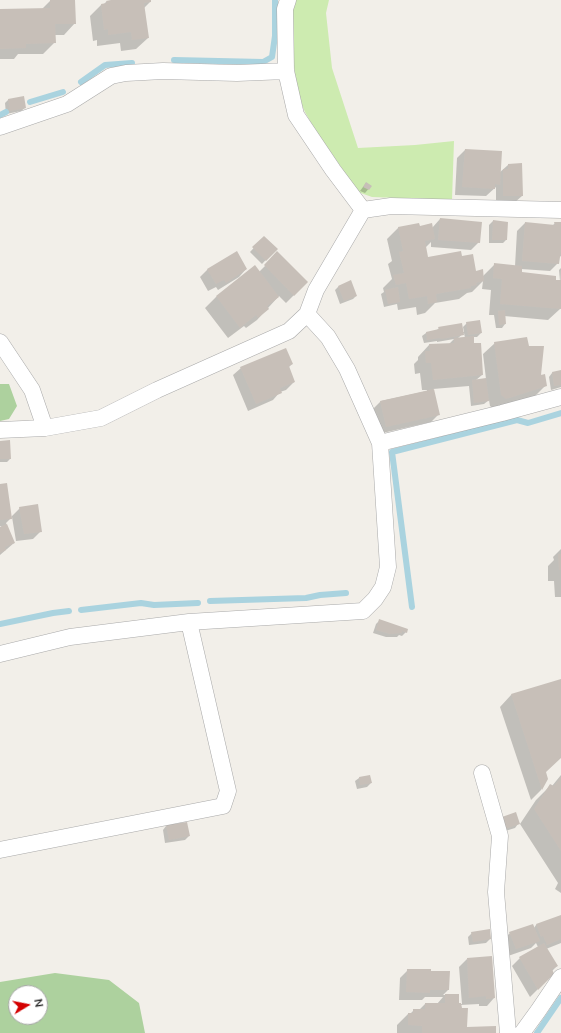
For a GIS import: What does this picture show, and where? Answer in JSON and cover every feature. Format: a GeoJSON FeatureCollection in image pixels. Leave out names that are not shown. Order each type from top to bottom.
{"type":"FeatureCollection","features":[{"type":"Feature","properties":{"kind":"street"},"geometry":{"type":"LineString","coordinates":[[288,0],[285,9],[286,71],[296,115],[333,170],[363,210]]}},
{"type":"Feature","properties":{"kind":"street"},"geometry":{"type":"LineString","coordinates":[[0,128],[67,104],[111,76],[126,72],[163,71],[237,73],[286,71]]}},
{"type":"Feature","properties":{"kind":"street"},"geometry":{"type":"LineString","coordinates":[[363,210],[391,206],[561,210]]}},
{"type":"Feature","properties":{"kind":"street"},"geometry":{"type":"LineString","coordinates":[[0,430],[45,428],[101,418],[157,390],[289,331],[307,314],[316,290],[363,210]]}},
{"type":"Feature","properties":{"kind":"street"},"geometry":{"type":"LineString","coordinates":[[0,654],[70,637],[189,622],[363,611],[383,587],[388,567],[380,443],[347,369],[328,337],[307,314]]}},
{"type":"Feature","properties":{"kind":"street"},"geometry":{"type":"LineString","coordinates":[[0,342],[32,390],[45,428]]}},
{"type":"Feature","properties":{"kind":"street"},"geometry":{"type":"LineString","coordinates":[[380,443],[561,397]]}},
{"type":"Feature","properties":{"kind":"street"},"geometry":{"type":"LineString","coordinates":[[0,850],[223,806],[228,791],[189,622]]}},
{"type":"Feature","properties":{"kind":"street"},"geometry":{"type":"LineString","coordinates":[[482,773],[500,836],[496,892],[508,1033]]}},
{"type":"Feature","properties":{"kind":"street"},"geometry":{"type":"LineString","coordinates":[[522,1033],[561,977]]}},
{"type":"Feature","properties":{"kind":"green space"},"geometry":{"type":"Polygon","coordinates":[[[293,0],[329,0],[326,13],[332,68],[358,148],[454,141],[452,200],[372,197],[358,192],[314,128],[298,96],[293,60],[293,0]]]}},
{"type":"Feature","properties":{"kind":"green space"},"geometry":{"type":"Polygon","coordinates":[[[0,384],[9,384],[17,406],[9,419],[0,421],[0,384]]]}},
{"type":"Feature","properties":{"kind":"green space"},"geometry":{"type":"Polygon","coordinates":[[[55,973],[109,980],[139,1003],[145,1033],[0,1033],[0,982],[55,973]]]}},
{"type":"Feature","properties":{"kind":"building"},"geometry":{"type":"Polygon","coordinates":[[[50,0],[75,0],[76,24],[55,24],[56,43],[26,44],[26,48],[0,49],[0,9],[50,8],[50,0]]]}},
{"type":"Feature","properties":{"kind":"building"},"geometry":{"type":"Polygon","coordinates":[[[151,0],[151,2],[144,3],[149,38],[132,40],[131,32],[108,35],[108,29],[104,30],[101,4],[107,3],[106,1],[151,0]]]}},
{"type":"Feature","properties":{"kind":"building"},"geometry":{"type":"Polygon","coordinates":[[[24,96],[26,108],[10,111],[8,99],[24,96]]]}},
{"type":"Feature","properties":{"kind":"building"},"geometry":{"type":"Polygon","coordinates":[[[465,149],[502,151],[500,185],[495,184],[495,189],[462,187],[465,149]]]}},
{"type":"Feature","properties":{"kind":"building"},"geometry":{"type":"Polygon","coordinates":[[[522,163],[523,196],[503,196],[503,169],[508,169],[508,164],[522,163]]]}},
{"type":"Feature","properties":{"kind":"building"},"geometry":{"type":"Polygon","coordinates":[[[366,182],[372,186],[369,190],[363,187],[366,182]]]}},
{"type":"Feature","properties":{"kind":"building"},"geometry":{"type":"Polygon","coordinates":[[[440,218],[482,222],[480,243],[438,240],[440,218]]]}},
{"type":"Feature","properties":{"kind":"building"},"geometry":{"type":"Polygon","coordinates":[[[493,220],[508,222],[507,240],[492,240],[493,220]]]}},
{"type":"Feature","properties":{"kind":"building"},"geometry":{"type":"Polygon","coordinates":[[[525,222],[555,225],[554,222],[561,222],[561,250],[559,264],[522,261],[525,222]]]}},
{"type":"Feature","properties":{"kind":"building"},"geometry":{"type":"Polygon","coordinates":[[[419,223],[420,226],[432,223],[435,239],[425,241],[428,257],[461,251],[462,256],[473,254],[476,271],[483,269],[484,281],[476,283],[477,285],[471,286],[471,288],[436,294],[437,302],[428,304],[427,296],[409,299],[406,283],[396,285],[393,275],[404,273],[399,252],[403,251],[398,227],[419,223]]]}},
{"type":"Feature","properties":{"kind":"building"},"geometry":{"type":"Polygon","coordinates":[[[264,236],[278,249],[266,261],[252,247],[264,236]]]}},
{"type":"Feature","properties":{"kind":"building"},"geometry":{"type":"Polygon","coordinates":[[[237,251],[247,269],[226,283],[224,280],[216,284],[207,269],[237,251]]]}},
{"type":"Feature","properties":{"kind":"building"},"geometry":{"type":"Polygon","coordinates":[[[277,251],[308,282],[294,296],[264,265],[277,251]]]}},
{"type":"Feature","properties":{"kind":"building"},"geometry":{"type":"Polygon","coordinates":[[[494,263],[522,266],[522,272],[556,276],[556,280],[561,280],[561,309],[500,304],[502,279],[493,278],[494,263]]]}},
{"type":"Feature","properties":{"kind":"building"},"geometry":{"type":"Polygon","coordinates":[[[255,265],[279,297],[267,306],[269,309],[258,318],[256,315],[240,328],[216,296],[255,265]]]}},
{"type":"Feature","properties":{"kind":"building"},"geometry":{"type":"Polygon","coordinates":[[[351,280],[357,296],[344,301],[338,286],[351,280]]]}},
{"type":"Feature","properties":{"kind":"building"},"geometry":{"type":"Polygon","coordinates":[[[398,287],[400,302],[388,304],[385,290],[398,287]]]}},
{"type":"Feature","properties":{"kind":"building"},"geometry":{"type":"Polygon","coordinates":[[[505,310],[506,324],[499,325],[498,311],[505,310]]]}},
{"type":"Feature","properties":{"kind":"building"},"geometry":{"type":"Polygon","coordinates":[[[480,320],[482,333],[468,335],[466,322],[480,320]]]}},
{"type":"Feature","properties":{"kind":"building"},"geometry":{"type":"Polygon","coordinates":[[[462,323],[464,335],[427,340],[426,332],[439,329],[438,327],[462,323]]]}},
{"type":"Feature","properties":{"kind":"building"},"geometry":{"type":"Polygon","coordinates":[[[474,336],[474,343],[481,343],[483,375],[433,380],[431,363],[426,363],[425,351],[430,351],[429,344],[454,343],[454,338],[474,336]]]}},
{"type":"Feature","properties":{"kind":"building"},"geometry":{"type":"Polygon","coordinates":[[[527,337],[529,346],[544,346],[541,375],[545,374],[547,386],[506,399],[501,395],[494,342],[527,337]]]}},
{"type":"Feature","properties":{"kind":"building"},"geometry":{"type":"Polygon","coordinates":[[[286,348],[293,364],[289,366],[295,382],[280,388],[282,393],[256,404],[240,367],[286,348]]]}},
{"type":"Feature","properties":{"kind":"building"},"geometry":{"type":"Polygon","coordinates":[[[561,370],[561,385],[554,386],[552,372],[561,370]]]}},
{"type":"Feature","properties":{"kind":"building"},"geometry":{"type":"Polygon","coordinates":[[[486,378],[489,401],[474,403],[472,380],[486,378]]]}},
{"type":"Feature","properties":{"kind":"building"},"geometry":{"type":"Polygon","coordinates":[[[434,389],[440,415],[386,427],[380,401],[434,389]]]}},
{"type":"Feature","properties":{"kind":"building"},"geometry":{"type":"Polygon","coordinates":[[[10,440],[11,459],[0,459],[0,441],[10,440]]]}},
{"type":"Feature","properties":{"kind":"building"},"geometry":{"type":"Polygon","coordinates":[[[7,483],[12,519],[0,520],[0,484],[7,483]]]}},
{"type":"Feature","properties":{"kind":"building"},"geometry":{"type":"Polygon","coordinates":[[[38,504],[42,532],[24,534],[19,507],[38,504]]]}},
{"type":"Feature","properties":{"kind":"building"},"geometry":{"type":"Polygon","coordinates":[[[7,524],[15,543],[5,547],[6,550],[0,553],[0,527],[7,524]]]}},
{"type":"Feature","properties":{"kind":"building"},"geometry":{"type":"Polygon","coordinates":[[[558,554],[561,554],[561,570],[559,570],[558,554]]]}},
{"type":"Feature","properties":{"kind":"building"},"geometry":{"type":"Polygon","coordinates":[[[379,619],[408,629],[407,633],[402,631],[402,633],[390,634],[376,630],[379,619]]]}},
{"type":"Feature","properties":{"kind":"building"},"geometry":{"type":"Polygon","coordinates":[[[561,679],[561,758],[546,772],[548,779],[542,790],[511,694],[561,679]]]}},
{"type":"Feature","properties":{"kind":"building"},"geometry":{"type":"Polygon","coordinates":[[[370,775],[372,783],[360,785],[359,777],[370,775]]]}},
{"type":"Feature","properties":{"kind":"building"},"geometry":{"type":"Polygon","coordinates":[[[561,777],[561,851],[534,809],[550,784],[554,786],[561,777]]]}},
{"type":"Feature","properties":{"kind":"building"},"geometry":{"type":"Polygon","coordinates":[[[516,812],[520,824],[505,829],[502,817],[516,812]]]}},
{"type":"Feature","properties":{"kind":"building"},"geometry":{"type":"Polygon","coordinates":[[[187,822],[190,836],[169,840],[166,825],[187,822]]]}},
{"type":"Feature","properties":{"kind":"building"},"geometry":{"type":"Polygon","coordinates":[[[561,915],[561,939],[547,945],[543,936],[541,937],[536,924],[561,915]]]}},
{"type":"Feature","properties":{"kind":"building"},"geometry":{"type":"Polygon","coordinates":[[[533,924],[540,941],[516,949],[509,932],[533,924]]]}},
{"type":"Feature","properties":{"kind":"building"},"geometry":{"type":"Polygon","coordinates":[[[490,929],[491,939],[473,942],[471,932],[490,929]]]}},
{"type":"Feature","properties":{"kind":"building"},"geometry":{"type":"Polygon","coordinates":[[[544,943],[558,966],[552,969],[554,974],[538,990],[519,957],[544,943]]]}},
{"type":"Feature","properties":{"kind":"building"},"geometry":{"type":"Polygon","coordinates":[[[492,956],[495,998],[486,999],[486,996],[469,998],[467,958],[492,956]]]}},
{"type":"Feature","properties":{"kind":"building"},"geometry":{"type":"Polygon","coordinates":[[[407,969],[450,971],[449,990],[430,990],[430,993],[406,992],[407,969]]]}},
{"type":"Feature","properties":{"kind":"building"},"geometry":{"type":"Polygon","coordinates":[[[445,994],[459,994],[459,1003],[461,1003],[462,1008],[468,1008],[467,1027],[496,1026],[496,1033],[422,1033],[422,1026],[408,1025],[408,1013],[413,1013],[413,1009],[425,1009],[425,1003],[445,1003],[445,994]]]}},
{"type":"Feature","properties":{"kind":"waterway"},"geometry":{"type":"LineString","coordinates":[[174,60],[263,62],[272,57],[275,36],[275,0]]}},
{"type":"Feature","properties":{"kind":"waterway"},"geometry":{"type":"LineString","coordinates":[[81,82],[105,65],[132,63]]}},
{"type":"Feature","properties":{"kind":"waterway"},"geometry":{"type":"LineString","coordinates":[[30,102],[63,92]]}},
{"type":"Feature","properties":{"kind":"waterway"},"geometry":{"type":"LineString","coordinates":[[0,115],[6,112]]}},
{"type":"Feature","properties":{"kind":"waterway"},"geometry":{"type":"LineString","coordinates":[[412,607],[392,452],[517,420],[528,423],[561,413]]}},
{"type":"Feature","properties":{"kind":"waterway"},"geometry":{"type":"LineString","coordinates":[[210,601],[306,598],[320,595],[346,593]]}},
{"type":"Feature","properties":{"kind":"waterway"},"geometry":{"type":"LineString","coordinates":[[81,610],[141,603],[154,605],[198,603]]}},
{"type":"Feature","properties":{"kind":"waterway"},"geometry":{"type":"LineString","coordinates":[[0,624],[69,611]]}},
{"type":"Feature","properties":{"kind":"waterway"},"geometry":{"type":"LineString","coordinates":[[537,1033],[561,998]]}}]}
